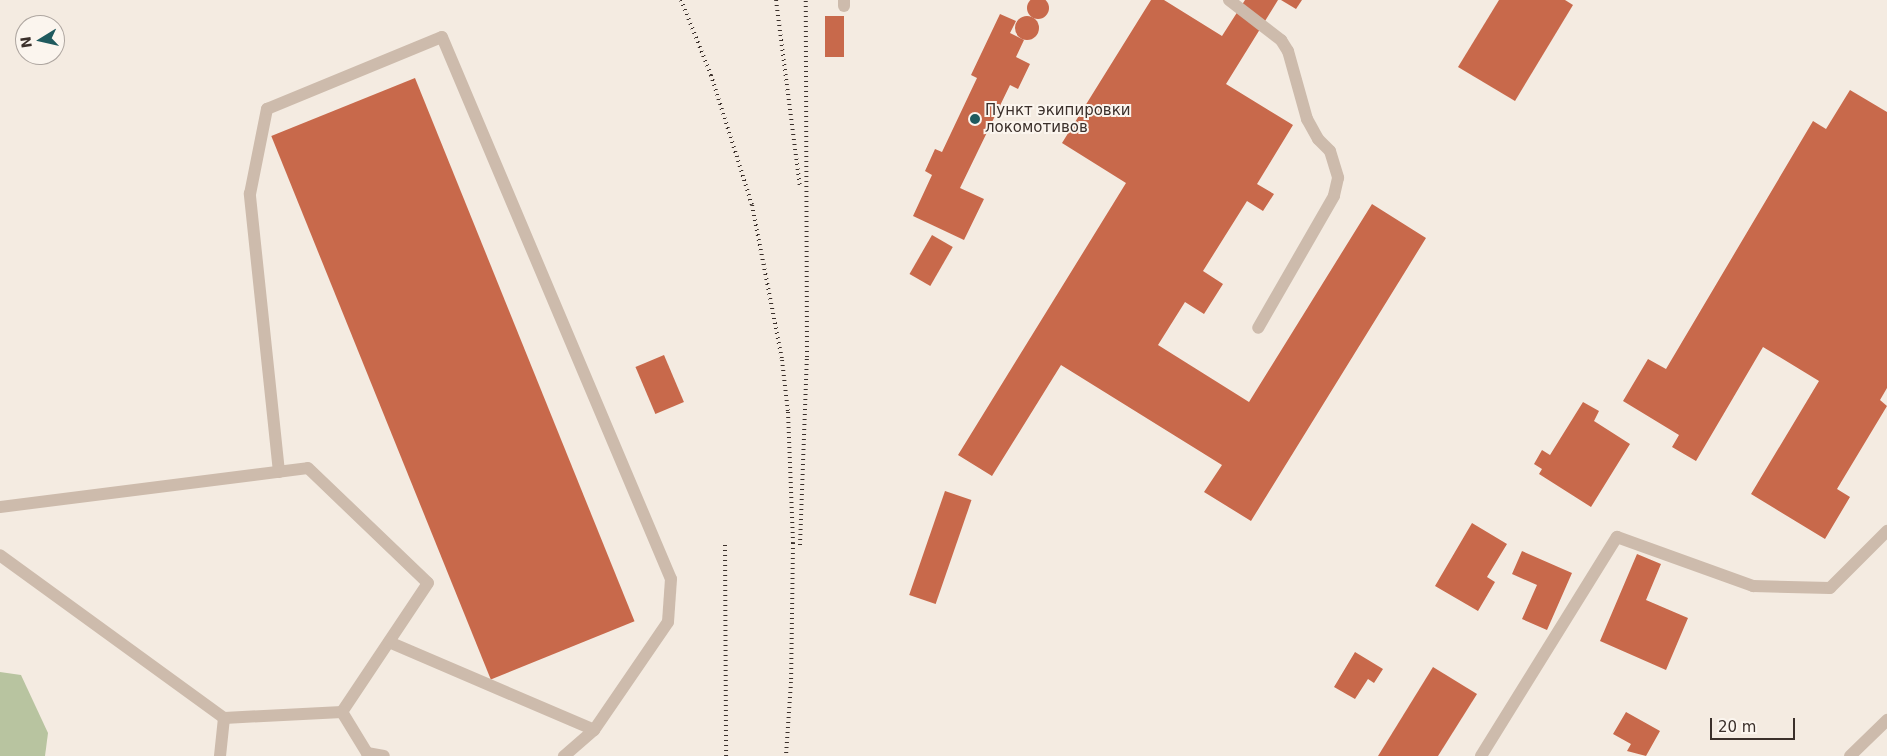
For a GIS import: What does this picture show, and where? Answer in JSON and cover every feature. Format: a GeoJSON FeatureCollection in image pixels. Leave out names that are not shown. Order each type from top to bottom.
{"type":"FeatureCollection","features":[{"type":"Feature","properties":{"kind":"lane"},"geometry":{"type":"LineString","coordinates":[[1229,0],[1281,40],[1288,51],[1307,119],[1318,139],[1330,151],[1338,178],[1334,196],[1258,328]]}},
{"type":"Feature","properties":{"kind":"lane"},"geometry":{"type":"LineString","coordinates":[[278,472],[250,194],[266,109],[442,37],[671,579],[668,622],[594,730],[564,756]]}},
{"type":"Feature","properties":{"kind":"lane"},"geometry":{"type":"LineString","coordinates":[[0,508],[308,468],[428,584],[342,712]]}},
{"type":"Feature","properties":{"kind":"lane"},"geometry":{"type":"LineString","coordinates":[[1481,756],[1617,537],[1753,586],[1830,588],[1887,531]]}},
{"type":"Feature","properties":{"kind":"lane"},"geometry":{"type":"LineString","coordinates":[[0,555],[224,718],[342,712]]}},
{"type":"Feature","properties":{"kind":"lane"},"geometry":{"type":"LineString","coordinates":[[389,642],[594,730]]}},
{"type":"Feature","properties":{"kind":"lane"},"geometry":{"type":"LineString","coordinates":[[342,712],[365,755],[384,756]]}},
{"type":"Feature","properties":{"kind":"lane"},"geometry":{"type":"LineString","coordinates":[[220,756],[224,718]]}},
{"type":"Feature","properties":{"kind":"lane"},"geometry":{"type":"LineString","coordinates":[[1850,756],[1887,720]]}},
{"type":"Feature","properties":{"kind":"green space"},"geometry":{"type":"Polygon","coordinates":[[[0,672],[21,675],[48,733],[45,756],[0,756],[0,672]]]}},
{"type":"Feature","properties":{"kind":"building"},"geometry":{"type":"Polygon","coordinates":[[[1038,-3],[1048,4],[1049,8],[1042,18],[1038,19],[1028,12],[1027,8],[1034,-2],[1038,-3]]]}},
{"type":"Feature","properties":{"kind":"building"},"geometry":{"type":"Polygon","coordinates":[[[1151,0],[1164,0],[1222,36],[1245,0],[1278,0],[1226,84],[1293,125],[1257,184],[1274,194],[1263,211],[1247,201],[1203,271],[1223,284],[1204,314],[1185,302],[1158,345],[1249,402],[1372,204],[1426,238],[1251,521],[1204,492],[1222,465],[1061,365],[992,476],[958,455],[1126,183],[1062,143],[1151,0]]]}},
{"type":"Feature","properties":{"kind":"building"},"geometry":{"type":"Polygon","coordinates":[[[1281,0],[1302,0],[1296,9],[1281,0]]]}},
{"type":"Feature","properties":{"kind":"building"},"geometry":{"type":"Polygon","coordinates":[[[1499,0],[1565,0],[1573,5],[1515,101],[1458,67],[1499,0]]]}},
{"type":"Feature","properties":{"kind":"building","name":"Пункт экипировки локомотивов"},"geometry":{"type":"Polygon","coordinates":[[[1000,14],[1016,21],[1010,33],[1024,40],[1016,57],[1030,64],[1018,89],[1010,85],[960,188],[984,199],[964,240],[913,216],[932,175],[925,171],[935,149],[942,152],[977,78],[971,75],[1000,14]]]}},
{"type":"Feature","properties":{"kind":"building"},"geometry":{"type":"Polygon","coordinates":[[[825,16],[844,16],[844,57],[825,57],[825,16]]]}},
{"type":"Feature","properties":{"kind":"building"},"geometry":{"type":"Polygon","coordinates":[[[1027,16],[1035,20],[1039,28],[1035,36],[1027,40],[1019,36],[1015,28],[1019,20],[1027,16]]]}},
{"type":"Feature","properties":{"kind":"building"},"geometry":{"type":"Polygon","coordinates":[[[415,78],[635,621],[491,679],[271,136],[415,78]]]}},
{"type":"Feature","properties":{"kind":"building"},"geometry":{"type":"Polygon","coordinates":[[[1850,90],[1887,112],[1887,388],[1880,400],[1887,406],[1837,489],[1850,497],[1825,539],[1751,494],[1819,381],[1763,347],[1696,461],[1672,447],[1679,435],[1623,401],[1648,359],[1666,369],[1813,121],[1826,129],[1850,90]]]}},
{"type":"Feature","properties":{"kind":"building"},"geometry":{"type":"Polygon","coordinates":[[[932,235],[953,247],[930,286],[910,274],[932,235]]]}},
{"type":"Feature","properties":{"kind":"building"},"geometry":{"type":"Polygon","coordinates":[[[664,355],[684,402],[655,414],[635,367],[664,355]]]}},
{"type":"Feature","properties":{"kind":"building"},"geometry":{"type":"Polygon","coordinates":[[[1583,402],[1599,411],[1594,421],[1630,444],[1591,507],[1539,474],[1542,469],[1534,464],[1542,450],[1550,455],[1583,402]]]}},
{"type":"Feature","properties":{"kind":"building"},"geometry":{"type":"Polygon","coordinates":[[[945,491],[971,500],[936,604],[909,595],[945,491]]]}},
{"type":"Feature","properties":{"kind":"building"},"geometry":{"type":"Polygon","coordinates":[[[1472,523],[1507,544],[1487,577],[1495,582],[1478,611],[1435,586],[1472,523]]]}},
{"type":"Feature","properties":{"kind":"building"},"geometry":{"type":"Polygon","coordinates":[[[1522,551],[1572,573],[1547,630],[1522,619],[1537,585],[1512,574],[1522,551]]]}},
{"type":"Feature","properties":{"kind":"building"},"geometry":{"type":"Polygon","coordinates":[[[1637,554],[1661,564],[1646,600],[1688,618],[1666,670],[1600,641],[1637,554]]]}},
{"type":"Feature","properties":{"kind":"building"},"geometry":{"type":"Polygon","coordinates":[[[1355,652],[1383,669],[1374,683],[1368,679],[1355,699],[1334,687],[1355,652]]]}},
{"type":"Feature","properties":{"kind":"building"},"geometry":{"type":"Polygon","coordinates":[[[1433,667],[1477,694],[1438,756],[1378,756],[1433,667]]]}},
{"type":"Feature","properties":{"kind":"building"},"geometry":{"type":"Polygon","coordinates":[[[1626,712],[1660,731],[1646,756],[1627,751],[1631,744],[1613,734],[1626,712]]]}},
{"type":"Feature","properties":{"kind":"railway"},"geometry":{"type":"LineString","coordinates":[[681,0],[711,75],[752,205],[782,360],[788,412],[793,543],[791,682],[786,756]]}},
{"type":"Feature","properties":{"kind":"railway"},"geometry":{"type":"LineString","coordinates":[[776,0],[800,187]]}},
{"type":"Feature","properties":{"kind":"railway"},"geometry":{"type":"LineString","coordinates":[[800,545],[807,357],[806,0]]}},
{"type":"Feature","properties":{"kind":"railway"},"geometry":{"type":"LineString","coordinates":[[725,545],[726,756]]}},
{"type":"Feature","properties":{"kind":"place","name":"Пункт экипировки локомотивов"},"geometry":{"type":"Point","coordinates":[975,119]}}]}
